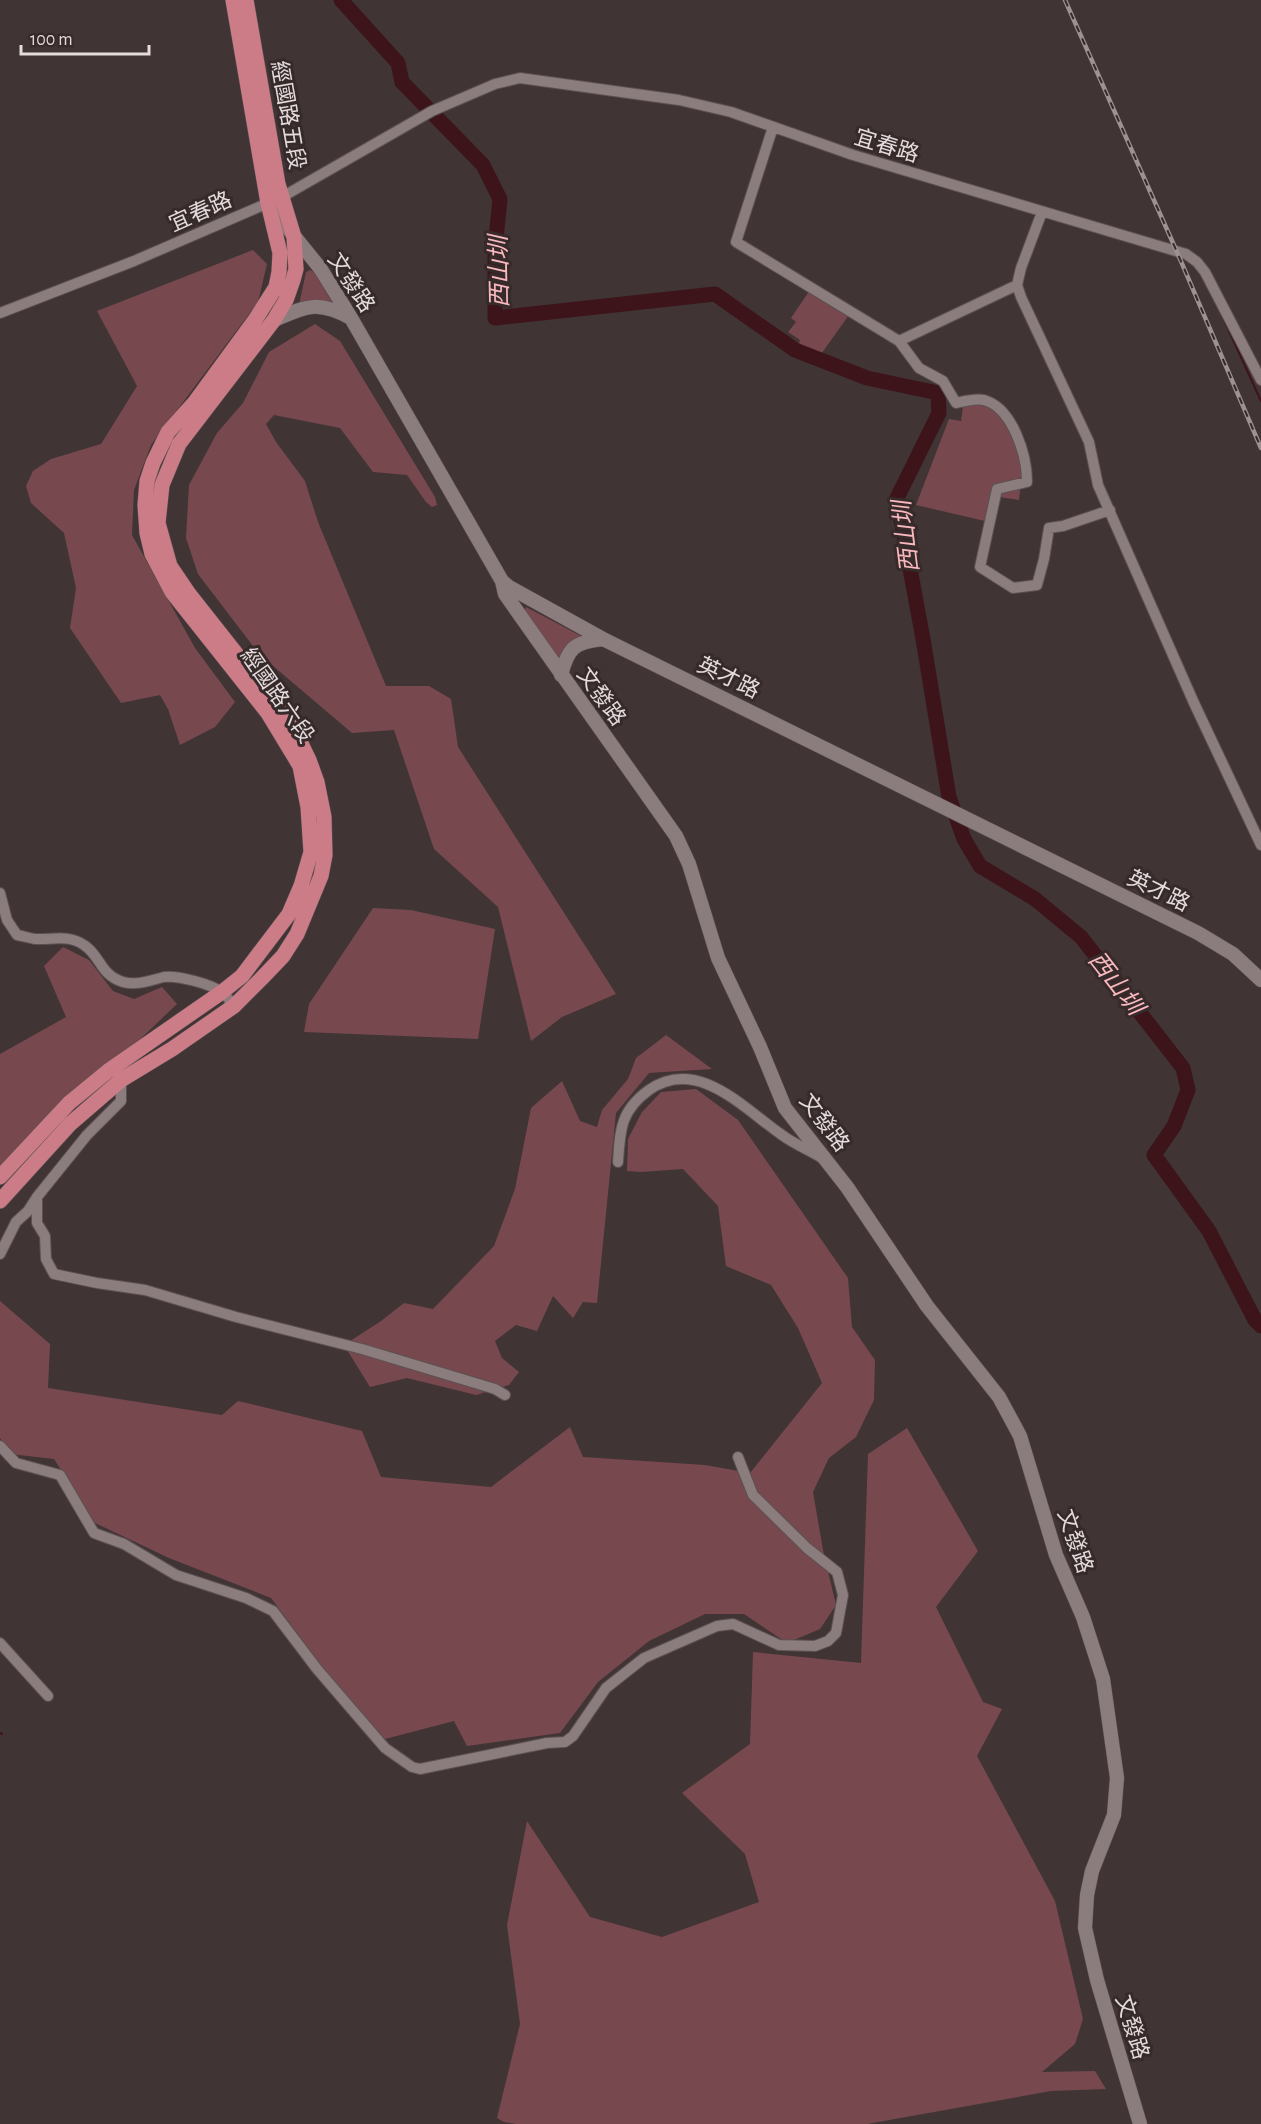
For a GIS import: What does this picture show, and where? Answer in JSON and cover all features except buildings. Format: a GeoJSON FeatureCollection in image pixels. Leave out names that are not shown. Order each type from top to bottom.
{"type":"FeatureCollection","features":[{"type":"Feature","properties":{"kind":"main road","name":"經國路五段"},"geometry":{"type":"LineString","coordinates":[[233,0],[275,200],[294,237]]}},
{"type":"Feature","properties":{"kind":"main road","name":"經國路五段"},"geometry":{"type":"LineString","coordinates":[[246,0],[275,200]]}},
{"type":"Feature","properties":{"kind":"main road","name":"經國路六段"},"geometry":{"type":"LineString","coordinates":[[0,1177],[69,1103],[117,1074],[172,1049],[234,1006],[283,956],[297,934],[321,876],[325,855],[324,817],[312,769],[291,723],[189,594],[170,566],[158,523],[162,485],[172,441],[276,286],[280,253],[275,200]]}},
{"type":"Feature","properties":{"kind":"main road","name":"經國路六段"},"geometry":{"type":"LineString","coordinates":[[0,1201],[117,1074],[242,976],[289,914],[301,886],[311,852],[308,807],[300,766],[261,704],[172,592],[152,554],[147,533],[145,505],[147,481],[153,463],[274,320],[286,300],[296,269],[294,237]]}},
{"type":"Feature","properties":{"kind":"street","name":"宜春路"},"geometry":{"type":"LineString","coordinates":[[0,313],[134,261],[275,200],[432,111],[495,84],[520,78],[692,102],[731,112],[853,155],[1186,254],[1205,272],[1261,380]]}},
{"type":"Feature","properties":{"kind":"street"},"geometry":{"type":"LineString","coordinates":[[773,127],[736,242],[899,341],[919,368],[943,381],[956,403],[981,399],[993,403],[1012,425],[1027,467],[1027,482],[997,489],[980,567],[1013,588],[1037,585],[1049,528],[1063,526],[1110,510]]}},
{"type":"Feature","properties":{"kind":"street"},"geometry":{"type":"LineString","coordinates":[[1042,212],[1017,285],[1089,442],[1098,485],[1194,703],[1261,845]]}},
{"type":"Feature","properties":{"kind":"street","name":"文發路"},"geometry":{"type":"LineString","coordinates":[[294,237],[320,268],[351,318],[502,581],[505,594],[676,836],[689,864],[718,958],[760,1047],[785,1108],[828,1161],[927,1306],[999,1397],[1020,1436],[1056,1556],[1083,1617],[1101,1669],[1117,1778],[1114,1815],[1090,1879],[1085,1928],[1097,1980],[1140,2124]]}},
{"type":"Feature","properties":{"kind":"street"},"geometry":{"type":"LineString","coordinates":[[899,341],[1017,285]]}},
{"type":"Feature","properties":{"kind":"street"},"geometry":{"type":"LineString","coordinates":[[274,320],[300,309],[320,305],[335,309],[351,318]]}},
{"type":"Feature","properties":{"kind":"street","name":"英才路"},"geometry":{"type":"LineString","coordinates":[[502,581],[603,639],[1217,943],[1233,954],[1261,981]]}},
{"type":"Feature","properties":{"kind":"street"},"geometry":{"type":"LineString","coordinates":[[561,675],[569,651],[576,645],[603,639]]}},
{"type":"Feature","properties":{"kind":"street"},"geometry":{"type":"LineString","coordinates":[[0,892],[3,921],[17,935],[37,939],[57,937],[76,941],[91,950],[105,973],[125,982],[136,984],[173,976],[222,992],[234,1006]]}},
{"type":"Feature","properties":{"kind":"street"},"geometry":{"type":"LineString","coordinates":[[0,1254],[16,1222],[28,1211],[36,1197],[87,1135],[121,1101],[117,1074]]}},
{"type":"Feature","properties":{"kind":"street"},"geometry":{"type":"LineString","coordinates":[[618,1162],[620,1130],[626,1113],[637,1098],[661,1082],[686,1078],[709,1084],[742,1105],[784,1137],[828,1161]]}},
{"type":"Feature","properties":{"kind":"street"},"geometry":{"type":"LineString","coordinates":[[36,1197],[37,1223],[45,1236],[46,1258],[54,1274],[145,1290],[236,1317],[362,1349],[495,1389],[505,1395]]}},
{"type":"Feature","properties":{"kind":"street"},"geometry":{"type":"LineString","coordinates":[[0,1446],[16,1463],[60,1475],[94,1533],[124,1544],[176,1575],[246,1598],[273,1611],[317,1669],[385,1748],[407,1764],[420,1768],[547,1743],[565,1742],[573,1736],[606,1688],[644,1658],[717,1626],[733,1624],[780,1645],[815,1646],[828,1641],[836,1633],[843,1595],[837,1572],[807,1548],[753,1495],[738,1457]]}},
{"type":"Feature","properties":{"kind":"street"},"geometry":{"type":"LineString","coordinates":[[0,1643],[48,1696]]}},
{"type":"Feature","properties":{"kind":"shaded area"},"geometry":{"type":"Polygon","coordinates":[[[253,250],[267,264],[258,302],[151,445],[134,490],[132,535],[195,648],[235,702],[215,727],[180,745],[168,709],[160,695],[121,703],[70,628],[76,588],[64,533],[31,503],[26,486],[33,471],[51,459],[101,444],[137,386],[97,311],[253,250]]]}},
{"type":"Feature","properties":{"kind":"shaded area"},"geometry":{"type":"Polygon","coordinates":[[[310,270],[314,272],[335,307],[299,305],[306,272],[310,270]]]}},
{"type":"Feature","properties":{"kind":"shaded area"},"geometry":{"type":"Polygon","coordinates":[[[810,290],[849,315],[819,357],[788,332],[796,322],[791,318],[810,290]]]}},
{"type":"Feature","properties":{"kind":"shaded area"},"geometry":{"type":"Polygon","coordinates":[[[315,324],[340,341],[435,497],[437,505],[432,507],[426,502],[407,475],[373,472],[340,428],[274,415],[266,424],[276,442],[305,481],[318,522],[386,686],[429,686],[451,699],[458,747],[616,994],[562,1017],[531,1041],[498,907],[434,849],[394,730],[352,733],[259,654],[198,574],[186,538],[189,485],[217,433],[243,403],[269,352],[315,324]]]}},
{"type":"Feature","properties":{"kind":"shaded area"},"geometry":{"type":"Polygon","coordinates":[[[985,403],[999,413],[1017,445],[1022,462],[1019,500],[992,496],[985,521],[916,505],[949,419],[961,421],[963,406],[985,403]]]}},
{"type":"Feature","properties":{"kind":"shaded area"},"geometry":{"type":"Polygon","coordinates":[[[526,607],[585,638],[561,663],[524,612],[526,607]]]}},
{"type":"Feature","properties":{"kind":"shaded area"},"geometry":{"type":"Polygon","coordinates":[[[373,908],[411,910],[495,929],[478,1039],[304,1032],[309,1004],[373,908]]]}},
{"type":"Feature","properties":{"kind":"shaded area"},"geometry":{"type":"Polygon","coordinates":[[[63,947],[89,960],[113,991],[134,999],[162,987],[177,1004],[0,1173],[0,1054],[66,1017],[44,966],[63,947]]]}},
{"type":"Feature","properties":{"kind":"shaded area"},"geometry":{"type":"Polygon","coordinates":[[[666,1035],[712,1069],[649,1073],[616,1113],[597,1303],[583,1302],[573,1318],[553,1296],[537,1331],[516,1325],[495,1341],[502,1358],[519,1372],[509,1385],[476,1395],[407,1378],[370,1387],[344,1345],[404,1303],[433,1309],[494,1246],[515,1189],[531,1108],[562,1081],[580,1121],[597,1127],[602,1110],[628,1079],[636,1058],[666,1035]]]}},
{"type":"Feature","properties":{"kind":"shaded area"},"geometry":{"type":"Polygon","coordinates":[[[696,1089],[738,1120],[848,1278],[852,1327],[875,1360],[874,1400],[856,1437],[829,1458],[813,1492],[836,1605],[820,1629],[787,1643],[744,1614],[705,1614],[649,1641],[598,1682],[560,1733],[467,1746],[454,1721],[385,1739],[337,1687],[271,1598],[169,1558],[95,1523],[54,1459],[10,1454],[0,1438],[0,1301],[50,1344],[48,1388],[222,1415],[238,1401],[362,1431],[381,1477],[491,1487],[570,1427],[583,1457],[705,1465],[750,1473],[822,1383],[798,1328],[771,1285],[726,1266],[718,1206],[683,1169],[627,1171],[628,1139],[642,1112],[661,1092],[696,1089]]]}},
{"type":"Feature","properties":{"kind":"shaded area"},"geometry":{"type":"Polygon","coordinates":[[[907,1428],[978,1551],[936,1607],[983,1702],[1002,1709],[977,1756],[1055,1901],[1083,2019],[1075,2044],[1042,2072],[1095,2071],[1106,2089],[1051,2091],[867,2124],[516,2124],[497,2118],[520,2024],[507,1925],[527,1821],[590,1917],[662,1937],[759,1902],[745,1854],[682,1793],[750,1744],[753,1652],[861,1663],[868,1454],[907,1428]]]}},
{"type":"Feature","properties":{"kind":"waterway","name":"西山圳"},"geometry":{"type":"LineString","coordinates":[[341,0],[398,63],[402,82],[483,165],[500,199],[495,249],[495,318],[715,294],[795,350],[867,378],[938,393],[939,413],[897,498],[949,797],[964,839],[980,866],[1035,899],[1081,937],[1183,1068],[1188,1090],[1174,1126],[1154,1155],[1209,1231],[1255,1320],[1261,1326]]}},
{"type":"Feature","properties":{"kind":"waterway"},"geometry":{"type":"LineString","coordinates":[[1220,311],[1261,401]]}},
{"type":"Feature","properties":{"kind":"railway"},"geometry":{"type":"LineString","coordinates":[[1065,0],[1261,448]]}}]}
